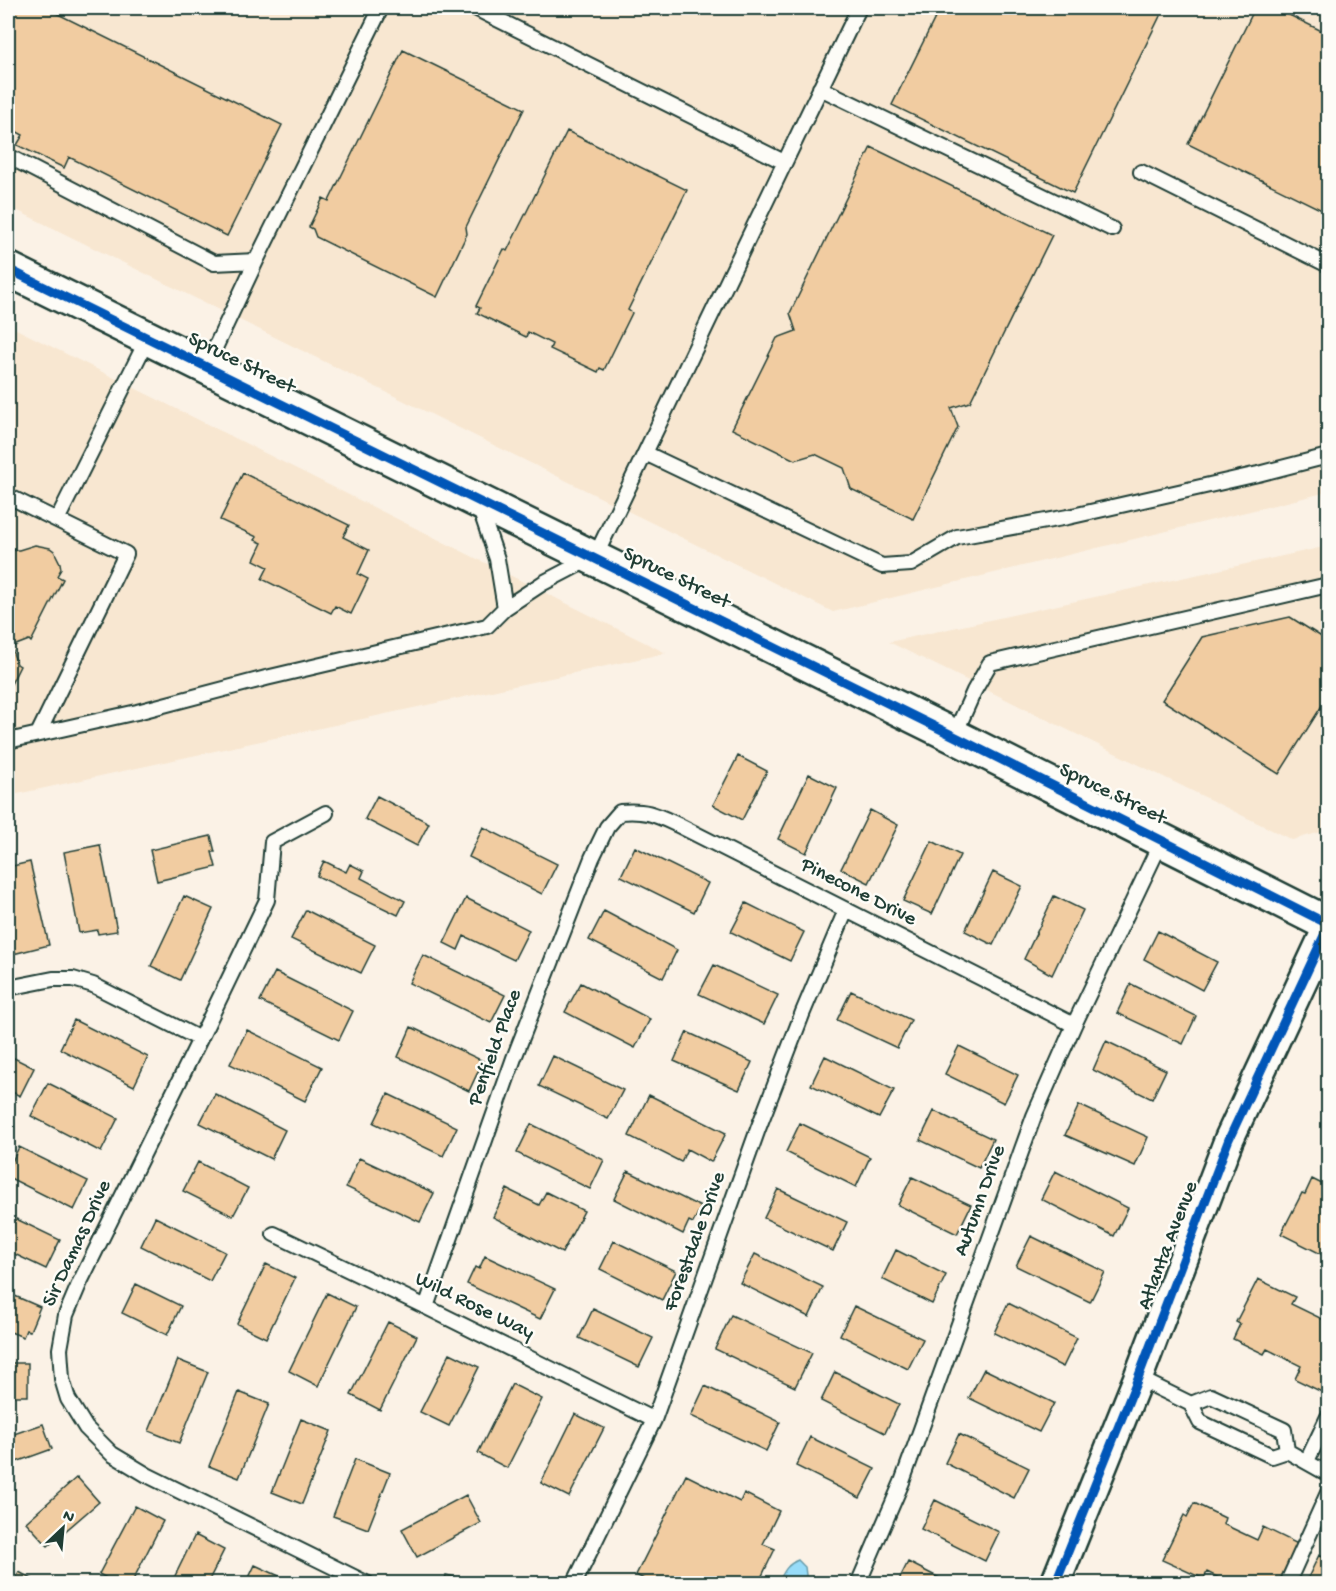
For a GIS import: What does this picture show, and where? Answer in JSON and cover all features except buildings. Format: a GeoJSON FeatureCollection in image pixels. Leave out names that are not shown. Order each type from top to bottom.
{"type":"FeatureCollection","features":[{"type":"Feature","properties":{"kind":"main road","name":"Spruce Street"},"geometry":{"type":"LineString","coordinates":[[8,269],[954,736],[1329,926]]}},
{"type":"Feature","properties":{"kind":"street","name":"Atlanta Avenue"},"geometry":{"type":"LineString","coordinates":[[1055,1584],[1138,1378],[1229,1139],[1329,926]]}},
{"type":"Feature","properties":{"kind":"lane"},"geometry":{"type":"LineString","coordinates":[[207,368],[256,261],[381,8]]}},
{"type":"Feature","properties":{"kind":"lane"},"geometry":{"type":"LineString","coordinates":[[475,8],[784,162]]}},
{"type":"Feature","properties":{"kind":"lane"},"geometry":{"type":"LineString","coordinates":[[8,741],[137,712],[266,678],[487,626],[505,608],[543,583],[592,558],[645,453],[859,8]]}},
{"type":"Feature","properties":{"kind":"lane"},"geometry":{"type":"LineString","coordinates":[[820,88],[1112,229]]}},
{"type":"Feature","properties":{"kind":"lane"},"geometry":{"type":"LineString","coordinates":[[8,156],[214,263],[256,261]]}},
{"type":"Feature","properties":{"kind":"lane"},"geometry":{"type":"LineString","coordinates":[[1140,172],[1329,265]]}},
{"type":"Feature","properties":{"kind":"lane"},"geometry":{"type":"LineString","coordinates":[[57,520],[148,339]]}},
{"type":"Feature","properties":{"kind":"lane"},"geometry":{"type":"LineString","coordinates":[[645,453],[882,566],[911,564],[957,537],[1068,517],[1329,456]]}},
{"type":"Feature","properties":{"kind":"lane"},"geometry":{"type":"LineString","coordinates":[[8,496],[126,554],[38,734]]}},
{"type":"Feature","properties":{"kind":"lane"},"geometry":{"type":"LineString","coordinates":[[477,501],[497,559],[505,608]]}},
{"type":"Feature","properties":{"kind":"lane"},"geometry":{"type":"LineString","coordinates":[[954,736],[974,691],[990,663],[1329,585]]}},
{"type":"Feature","properties":{"kind":"lane","name":"Pinecone Drive"},"geometry":{"type":"LineString","coordinates":[[620,812],[652,813],[1074,1025]]}},
{"type":"Feature","properties":{"kind":"lane","name":"Penfield Place"},"geometry":{"type":"LineString","coordinates":[[426,1307],[514,1058],[592,858],[607,827],[620,812]]}},
{"type":"Feature","properties":{"kind":"lane","name":"Sir Damas Drive"},"geometry":{"type":"LineString","coordinates":[[326,813],[272,842],[267,900],[80,1282],[66,1315],[60,1350],[62,1378],[68,1399],[86,1428],[112,1454],[147,1475],[368,1584]]}},
{"type":"Feature","properties":{"kind":"lane","name":"Autumn Drive"},"geometry":{"type":"LineString","coordinates":[[858,1584],[902,1482],[1034,1116],[1074,1025],[1162,840]]}},
{"type":"Feature","properties":{"kind":"lane","name":"Forestdale Drive"},"geometry":{"type":"LineString","coordinates":[[574,1584],[654,1420],[787,1054],[846,910]]}},
{"type":"Feature","properties":{"kind":"lane"},"geometry":{"type":"LineString","coordinates":[[8,988],[53,979],[73,979],[93,985],[200,1040]]}},
{"type":"Feature","properties":{"kind":"lane","name":"Wild Rose Way"},"geometry":{"type":"LineString","coordinates":[[274,1234],[654,1420]]}},
{"type":"Feature","properties":{"kind":"lane"},"geometry":{"type":"LineString","coordinates":[[1138,1378],[1191,1404],[1200,1422],[1272,1456],[1287,1451],[1329,1474]]}},
{"type":"Feature","properties":{"kind":"lane"},"geometry":{"type":"LineString","coordinates":[[1191,1404],[1211,1396],[1284,1430],[1287,1451]]}},
{"type":"Feature","properties":{"kind":"lane"},"geometry":{"type":"LineString","coordinates":[[1307,1461],[1329,1417]]}},
{"type":"Feature","properties":{"kind":"lane"},"geometry":{"type":"LineString","coordinates":[[1287,1584],[1329,1493]]}},
{"type":"Feature","properties":{"kind":"shaded area"},"geometry":{"type":"Polygon","coordinates":[[[8,8],[1328,8],[1328,492],[833,612],[8,206],[8,8]]]}},
{"type":"Feature","properties":{"kind":"shaded area"},"geometry":{"type":"Polygon","coordinates":[[[8,325],[666,653],[8,796],[8,325]]]}},
{"type":"Feature","properties":{"kind":"shaded area"},"geometry":{"type":"Polygon","coordinates":[[[1328,546],[1328,832],[1292,840],[889,642],[1328,546]]]}},
{"type":"Feature","properties":{"kind":"water"},"geometry":{"type":"Polygon","coordinates":[[[798,1560],[805,1567],[807,1583],[778,1583],[788,1567],[798,1560]]]}},
{"type":"Feature","properties":{"kind":"cycle path"},"geometry":{"type":"LineString","coordinates":[[8,269],[954,736],[1328,924]]}},
{"type":"Feature","properties":{"kind":"cycle path"},"geometry":{"type":"LineString","coordinates":[[1055,1584],[1138,1378],[1229,1139],[1328,927]]}}]}
